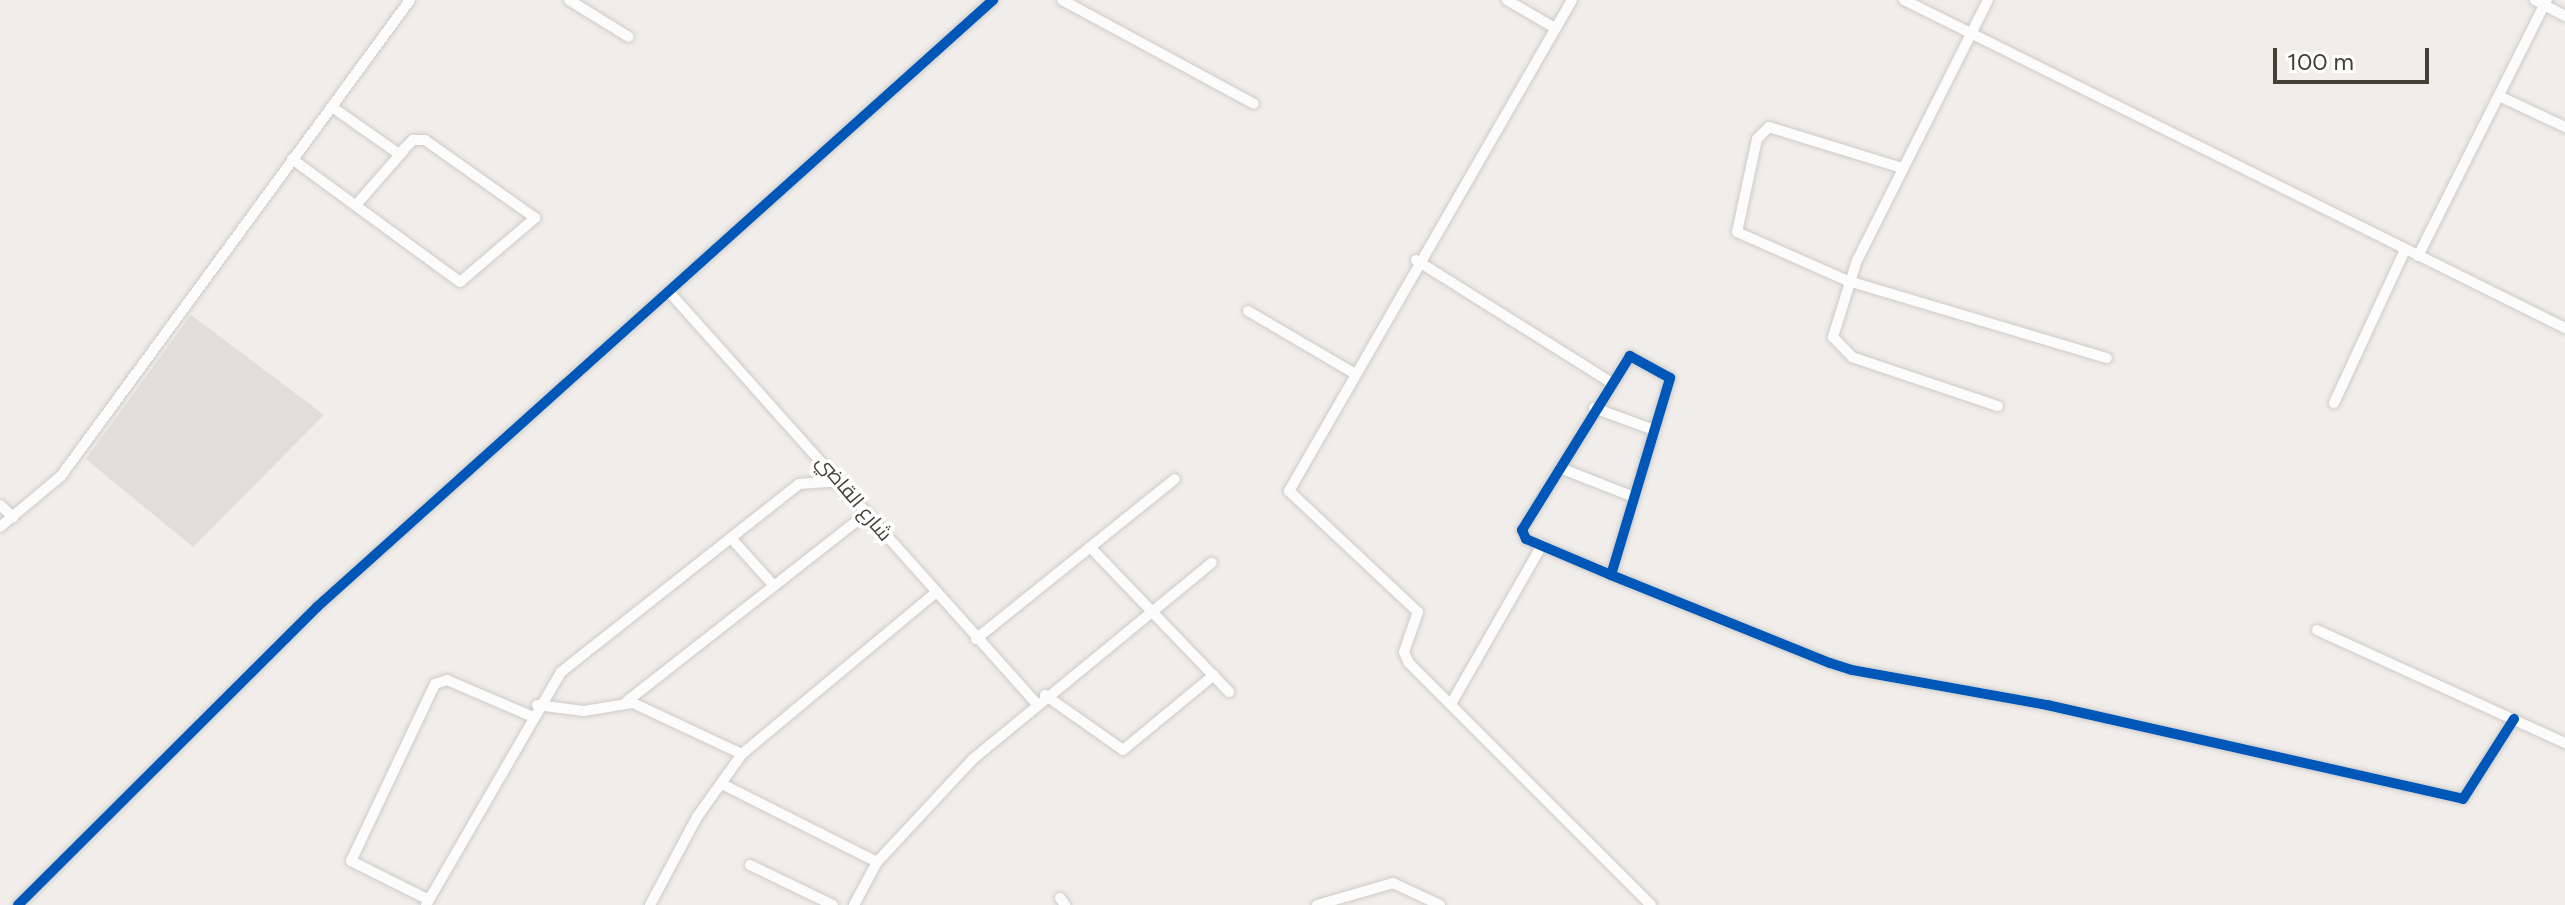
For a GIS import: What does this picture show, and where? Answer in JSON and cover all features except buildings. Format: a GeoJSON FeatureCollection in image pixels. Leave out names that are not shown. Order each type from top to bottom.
{"type":"FeatureCollection","features":[{"type":"Feature","properties":{"kind":"street"},"geometry":{"type":"LineString","coordinates":[[0,527],[61,476],[410,0]]}},
{"type":"Feature","properties":{"kind":"street"},"geometry":{"type":"LineString","coordinates":[[569,0],[629,37]]}},
{"type":"Feature","properties":{"kind":"street"},"geometry":{"type":"LineString","coordinates":[[18,905],[317,607],[671,294],[993,0]]}},
{"type":"Feature","properties":{"kind":"street"},"geometry":{"type":"LineString","coordinates":[[1062,0],[1254,104]]}},
{"type":"Feature","properties":{"kind":"street"},"geometry":{"type":"LineString","coordinates":[[1507,0],[1555,28]]}},
{"type":"Feature","properties":{"kind":"street"},"geometry":{"type":"LineString","coordinates":[[1572,0],[1416,260],[1289,491],[1418,612],[1405,658],[1648,904]]}},
{"type":"Feature","properties":{"kind":"street"},"geometry":{"type":"LineString","coordinates":[[1904,0],[1973,31],[2565,328]]}},
{"type":"Feature","properties":{"kind":"street"},"geometry":{"type":"LineString","coordinates":[[1988,0],[1848,281],[1833,337],[1844,352],[1998,406]]}},
{"type":"Feature","properties":{"kind":"street"},"geometry":{"type":"LineString","coordinates":[[2418,256],[2499,96],[2542,2],[2565,16]]}},
{"type":"Feature","properties":{"kind":"street"},"geometry":{"type":"LineString","coordinates":[[2499,96],[2565,127]]}},
{"type":"Feature","properties":{"kind":"street"},"geometry":{"type":"LineString","coordinates":[[332,107],[399,154],[413,140],[425,140],[535,218]]}},
{"type":"Feature","properties":{"kind":"street"},"geometry":{"type":"LineString","coordinates":[[1902,168],[1779,128],[1757,139],[1737,232],[1848,281],[2107,358]]}},
{"type":"Feature","properties":{"kind":"street"},"geometry":{"type":"LineString","coordinates":[[356,205],[416,139],[535,218]]}},
{"type":"Feature","properties":{"kind":"street"},"geometry":{"type":"LineString","coordinates":[[292,159],[460,282],[535,218]]}},
{"type":"Feature","properties":{"kind":"street"},"geometry":{"type":"LineString","coordinates":[[2334,403],[2405,250]]}},
{"type":"Feature","properties":{"kind":"street"},"geometry":{"type":"LineString","coordinates":[[1416,260],[1609,381]]}},
{"type":"Feature","properties":{"kind":"street","name":"شارع القاضي"},"geometry":{"type":"LineString","coordinates":[[671,294],[840,481],[934,594],[1036,703]]}},
{"type":"Feature","properties":{"kind":"street"},"geometry":{"type":"LineString","coordinates":[[1248,311],[1352,372]]}},
{"type":"Feature","properties":{"kind":"street"},"geometry":{"type":"LineString","coordinates":[[1611,575],[1668,372],[1630,356],[1609,381],[1522,530],[1542,545],[1611,575],[1852,670],[2047,705],[2463,799],[2514,719]]}},
{"type":"Feature","properties":{"kind":"street"},"geometry":{"type":"LineString","coordinates":[[1594,408],[1654,430]]}},
{"type":"Feature","properties":{"kind":"street"},"geometry":{"type":"LineString","coordinates":[[1560,468],[1634,497]]}},
{"type":"Feature","properties":{"kind":"street"},"geometry":{"type":"LineString","coordinates":[[976,639],[1175,479]]}},
{"type":"Feature","properties":{"kind":"street"},"geometry":{"type":"LineString","coordinates":[[531,716],[447,680],[435,684],[351,861],[427,902],[531,716],[537,705],[561,672],[799,484],[840,481]]}},
{"type":"Feature","properties":{"kind":"street"},"geometry":{"type":"LineString","coordinates":[[0,505],[13,517]]}},
{"type":"Feature","properties":{"kind":"street"},"geometry":{"type":"LineString","coordinates":[[537,705],[584,711],[626,702],[867,513]]}},
{"type":"Feature","properties":{"kind":"street"},"geometry":{"type":"LineString","coordinates":[[731,538],[774,586]]}},
{"type":"Feature","properties":{"kind":"street"},"geometry":{"type":"LineString","coordinates":[[1451,704],[1542,545]]}},
{"type":"Feature","properties":{"kind":"street"},"geometry":{"type":"LineString","coordinates":[[1090,547],[1155,611],[1229,692]]}},
{"type":"Feature","properties":{"kind":"street"},"geometry":{"type":"LineString","coordinates":[[854,905],[877,862],[1036,703],[1212,563]]}},
{"type":"Feature","properties":{"kind":"street"},"geometry":{"type":"LineString","coordinates":[[650,905],[742,754],[934,594]]}},
{"type":"Feature","properties":{"kind":"street"},"geometry":{"type":"LineString","coordinates":[[2317,630],[2565,743]]}},
{"type":"Feature","properties":{"kind":"street"},"geometry":{"type":"LineString","coordinates":[[1045,695],[1123,750],[1214,675]]}},
{"type":"Feature","properties":{"kind":"street"},"geometry":{"type":"LineString","coordinates":[[626,702],[742,754]]}},
{"type":"Feature","properties":{"kind":"street"},"geometry":{"type":"LineString","coordinates":[[722,784],[877,862]]}},
{"type":"Feature","properties":{"kind":"street"},"geometry":{"type":"LineString","coordinates":[[750,865],[833,905]]}},
{"type":"Feature","properties":{"kind":"street"},"geometry":{"type":"LineString","coordinates":[[1317,905],[1393,883],[1440,905]]}},
{"type":"Feature","properties":{"kind":"shaded area"},"geometry":{"type":"Polygon","coordinates":[[[191,315],[324,415],[193,547],[86,459],[191,315]]]}},
{"type":"Feature","properties":{"kind":"cycle path"},"geometry":{"type":"LineString","coordinates":[[18,905],[317,607],[993,0]]}},
{"type":"Feature","properties":{"kind":"cycle path"},"geometry":{"type":"LineString","coordinates":[[1611,575],[1670,378],[1630,356],[1522,530],[1526,539],[1611,575],[1852,670],[2047,705],[2463,799],[2514,719]]}}]}
